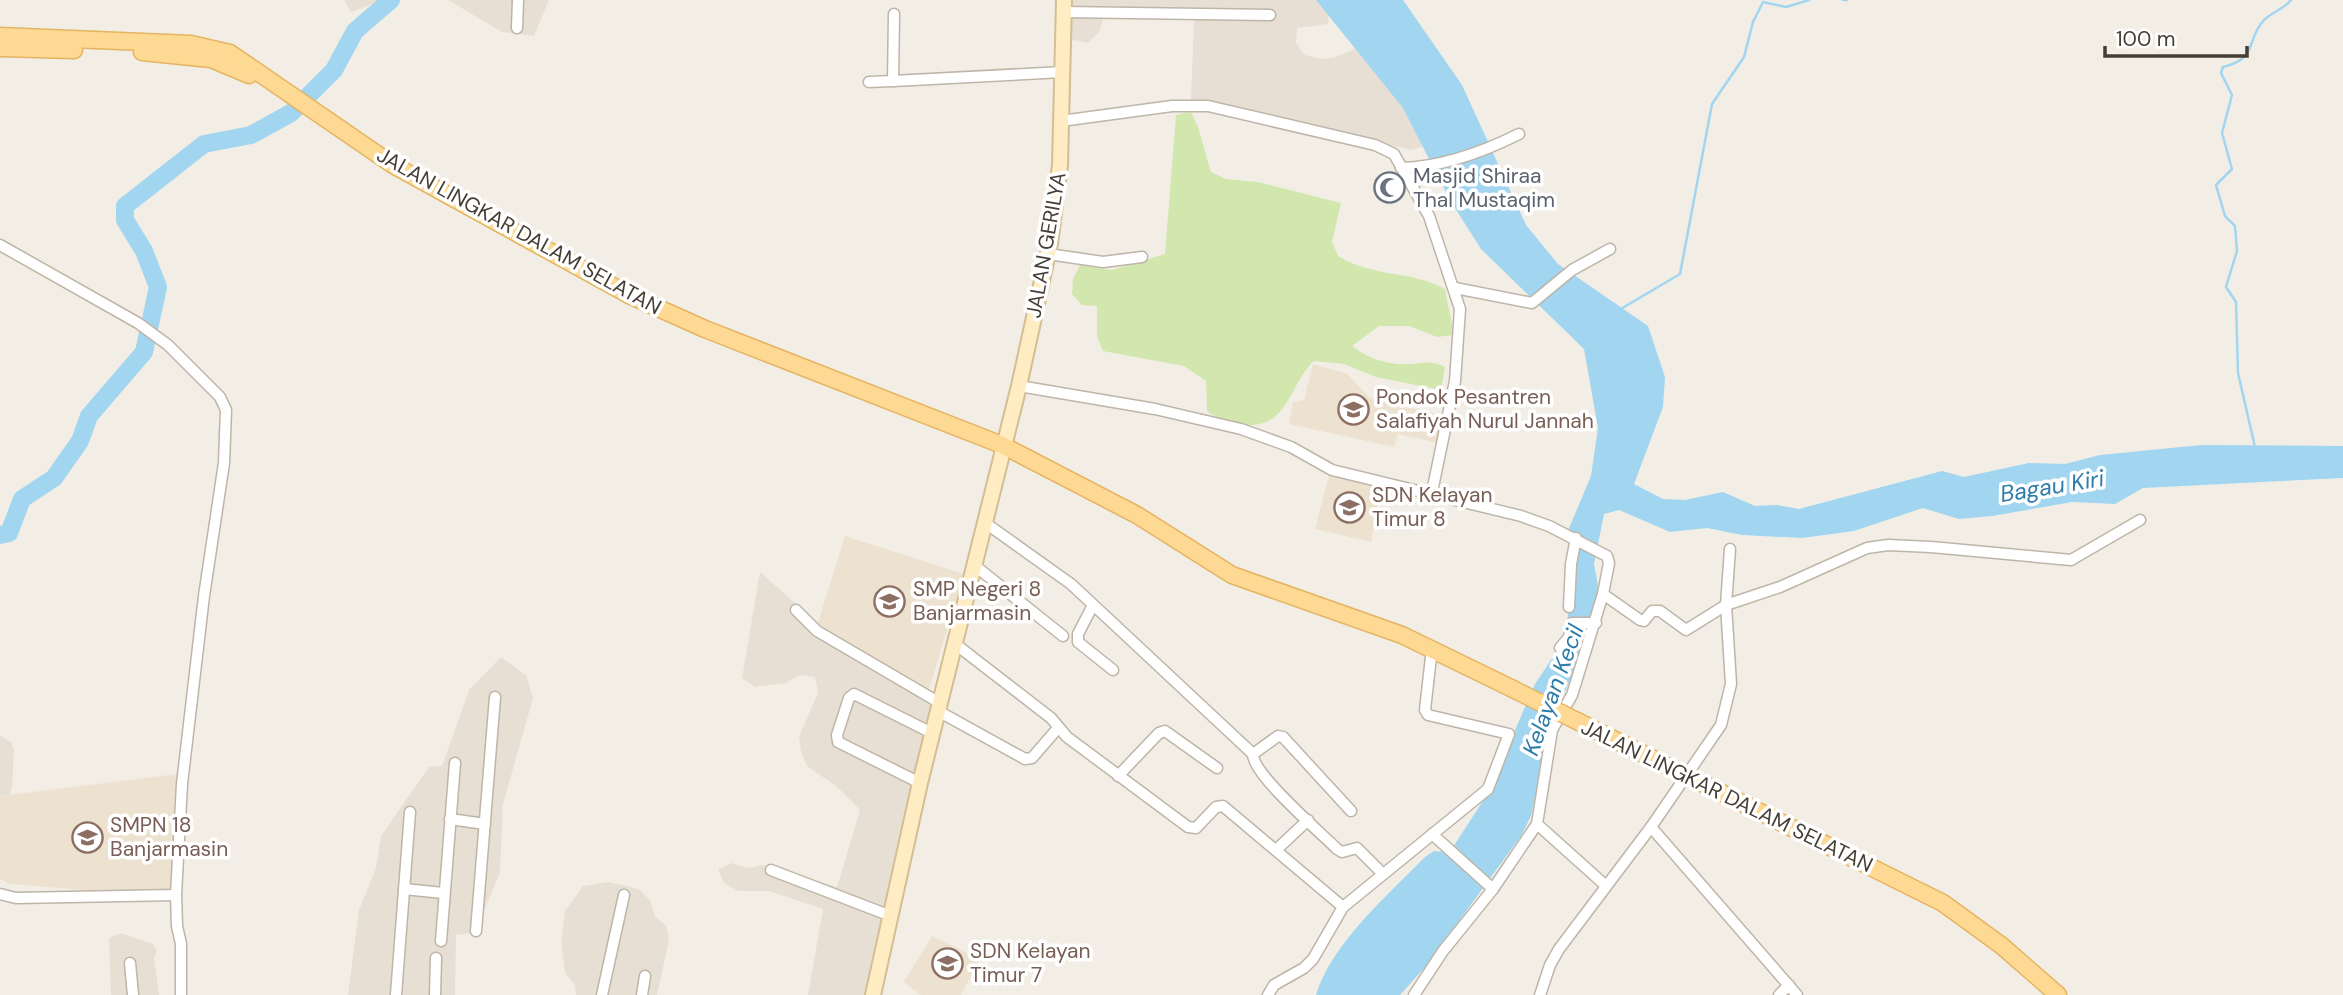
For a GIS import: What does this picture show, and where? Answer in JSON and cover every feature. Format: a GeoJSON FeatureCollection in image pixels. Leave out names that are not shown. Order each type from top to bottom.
{"type":"FeatureCollection","features":[{"type":"Feature","properties":{"kind":"main road","name":"JALAN LINGKAR DALAM SELATAN"},"geometry":{"type":"LineString","coordinates":[[0,36],[208,46],[246,61],[311,113],[393,165],[629,295],[705,330],[1002,445],[1137,515],[1232,575],[1432,647],[1943,903],[2002,946],[2058,995]]}},
{"type":"Feature","properties":{"kind":"main road","name":"JALAN LINGKAR DALAM SELATAN"},"geometry":{"type":"LineString","coordinates":[[0,48],[133,51],[211,59],[241,70],[290,96]]}},
{"type":"Feature","properties":{"kind":"street"},"geometry":{"type":"LineString","coordinates":[[517,28],[518,0]]}},
{"type":"Feature","properties":{"kind":"street"},"geometry":{"type":"LineString","coordinates":[[1064,6],[1270,15]]}},
{"type":"Feature","properties":{"kind":"street","name":"JALAN GERILYA"},"geometry":{"type":"LineString","coordinates":[[873,995],[920,783],[1002,445],[1019,386],[1048,254],[1058,195],[1064,6]]}},
{"type":"Feature","properties":{"kind":"street"},"geometry":{"type":"LineString","coordinates":[[892,81],[894,14]]}},
{"type":"Feature","properties":{"kind":"street"},"geometry":{"type":"LineString","coordinates":[[869,82],[1063,72]]}},
{"type":"Feature","properties":{"kind":"street"},"geometry":{"type":"LineString","coordinates":[[1061,121],[1172,106],[1208,106],[1375,145],[1394,154],[1437,232],[1455,288],[1461,321],[1455,382],[1432,492]]}},
{"type":"Feature","properties":{"kind":"street"},"geometry":{"type":"LineString","coordinates":[[1401,168],[1434,164],[1485,150],[1519,134]]}},
{"type":"Feature","properties":{"kind":"street"},"geometry":{"type":"LineString","coordinates":[[0,245],[148,330],[168,345],[220,397],[226,410],[224,463],[204,596],[182,784],[177,895],[181,995]]}},
{"type":"Feature","properties":{"kind":"street"},"geometry":{"type":"LineString","coordinates":[[1455,288],[1527,303],[1536,302],[1572,271],[1610,249]]}},
{"type":"Feature","properties":{"kind":"street"},"geometry":{"type":"LineString","coordinates":[[1048,254],[1103,262],[1142,257]]}},
{"type":"Feature","properties":{"kind":"street"},"geometry":{"type":"LineString","coordinates":[[1019,386],[1192,416],[1269,438],[1332,470],[1432,492],[1521,516],[1596,549],[1608,560],[1603,594],[1572,695],[1552,730],[1537,824],[1443,951],[1414,995]]}},
{"type":"Feature","properties":{"kind":"street"},"geometry":{"type":"LineString","coordinates":[[1603,594],[1640,620],[1644,621],[1652,611],[1660,611],[1686,630],[1727,605],[1804,578],[1867,548],[1888,545],[1931,547],[2071,560],[2140,520]]}},
{"type":"Feature","properties":{"kind":"street"},"geometry":{"type":"LineString","coordinates":[[984,522],[1028,551],[1093,605],[1253,754],[1254,764],[1340,851],[1357,848],[1383,874]]}},
{"type":"Feature","properties":{"kind":"street"},"geometry":{"type":"LineString","coordinates":[[1569,607],[1571,564],[1576,539]]}},
{"type":"Feature","properties":{"kind":"street"},"geometry":{"type":"LineString","coordinates":[[1540,995],[1555,957],[1605,885],[1688,776],[1721,725],[1731,695],[1727,605],[1730,549]]}},
{"type":"Feature","properties":{"kind":"street"},"geometry":{"type":"LineString","coordinates":[[974,565],[1063,636]]}},
{"type":"Feature","properties":{"kind":"street"},"geometry":{"type":"LineString","coordinates":[[1093,605],[1078,634],[1078,642],[1113,670]]}},
{"type":"Feature","properties":{"kind":"street"},"geometry":{"type":"LineString","coordinates":[[796,610],[817,631],[1025,759],[1032,758],[1058,727]]}},
{"type":"Feature","properties":{"kind":"street"},"geometry":{"type":"LineString","coordinates":[[1560,648],[1569,637],[1573,624],[1595,624]]}},
{"type":"Feature","properties":{"kind":"street"},"geometry":{"type":"LineString","coordinates":[[954,643],[1051,718],[1058,727],[1118,776],[1192,829],[1216,807],[1223,806],[1343,907]]}},
{"type":"Feature","properties":{"kind":"street"},"geometry":{"type":"LineString","coordinates":[[1268,995],[1274,985],[1304,968],[1313,959],[1343,907],[1488,789],[1510,736],[1508,733],[1426,713],[1432,647]]}},
{"type":"Feature","properties":{"kind":"street"},"geometry":{"type":"LineString","coordinates":[[920,783],[842,745],[836,734],[849,698],[854,694],[932,733]]}},
{"type":"Feature","properties":{"kind":"street"},"geometry":{"type":"LineString","coordinates":[[475,930],[495,697]]}},
{"type":"Feature","properties":{"kind":"street"},"geometry":{"type":"LineString","coordinates":[[1118,776],[1159,733],[1165,731],[1217,768]]}},
{"type":"Feature","properties":{"kind":"street"},"geometry":{"type":"LineString","coordinates":[[1253,754],[1278,736],[1283,737],[1351,811]]}},
{"type":"Feature","properties":{"kind":"street"},"geometry":{"type":"LineString","coordinates":[[441,941],[455,763]]}},
{"type":"Feature","properties":{"kind":"street"},"geometry":{"type":"LineString","coordinates":[[396,995],[410,812]]}},
{"type":"Feature","properties":{"kind":"street"},"geometry":{"type":"LineString","coordinates":[[450,819],[485,824]]}},
{"type":"Feature","properties":{"kind":"street"},"geometry":{"type":"LineString","coordinates":[[1276,850],[1308,820]]}},
{"type":"Feature","properties":{"kind":"street"},"geometry":{"type":"LineString","coordinates":[[1537,824],[1605,885]]}},
{"type":"Feature","properties":{"kind":"street"},"geometry":{"type":"LineString","coordinates":[[1651,827],[1797,995]]}},
{"type":"Feature","properties":{"kind":"street"},"geometry":{"type":"LineString","coordinates":[[1432,834],[1492,888]]}},
{"type":"Feature","properties":{"kind":"street"},"geometry":{"type":"LineString","coordinates":[[771,870],[891,916]]}},
{"type":"Feature","properties":{"kind":"street"},"geometry":{"type":"LineString","coordinates":[[404,888],[443,893]]}},
{"type":"Feature","properties":{"kind":"street"},"geometry":{"type":"LineString","coordinates":[[0,894],[16,898],[177,895]]}},
{"type":"Feature","properties":{"kind":"street"},"geometry":{"type":"LineString","coordinates":[[602,995],[624,895]]}},
{"type":"Feature","properties":{"kind":"street"},"geometry":{"type":"LineString","coordinates":[[435,995],[436,958]]}},
{"type":"Feature","properties":{"kind":"street"},"geometry":{"type":"LineString","coordinates":[[130,963],[133,995]]}},
{"type":"Feature","properties":{"kind":"street"},"geometry":{"type":"LineString","coordinates":[[642,995],[645,976]]}},
{"type":"Feature","properties":{"kind":"street"},"geometry":{"type":"LineString","coordinates":[[1779,995],[1789,985]]}},
{"type":"Feature","properties":{"kind":"shaded area"},"geometry":{"type":"Polygon","coordinates":[[[344,0],[383,0],[351,12],[344,0]]]}},
{"type":"Feature","properties":{"kind":"shaded area"},"geometry":{"type":"Polygon","coordinates":[[[448,0],[549,0],[534,36],[502,32],[448,0]]]}},
{"type":"Feature","properties":{"kind":"shaded area"},"geometry":{"type":"Polygon","coordinates":[[[1068,0],[1321,0],[1329,9],[1328,24],[1297,28],[1296,43],[1305,55],[1321,59],[1336,57],[1366,44],[1426,145],[1411,150],[1191,100],[1194,17],[1104,17],[1099,32],[1088,43],[1074,40],[1068,42],[1068,0]]]}},
{"type":"Feature","properties":{"kind":"shaded area","name":"Pondok Pesantren Salafiyah Nurul Jannah"},"geometry":{"type":"Polygon","coordinates":[[[1313,364],[1346,373],[1370,398],[1444,416],[1438,443],[1398,434],[1394,447],[1289,424],[1293,402],[1304,400],[1313,364]]]}},
{"type":"Feature","properties":{"kind":"shaded area","name":"SDN Kelayan Timur 8"},"geometry":{"type":"Polygon","coordinates":[[[1329,475],[1382,484],[1371,542],[1315,529],[1329,475]]]}},
{"type":"Feature","properties":{"kind":"shaded area","name":"SMP Negeri 8 Banjarmasin"},"geometry":{"type":"Polygon","coordinates":[[[845,536],[964,574],[927,696],[816,629],[845,536]]]}},
{"type":"Feature","properties":{"kind":"shaded area"},"geometry":{"type":"Polygon","coordinates":[[[760,572],[821,626],[935,701],[870,995],[808,995],[823,909],[769,891],[738,891],[724,883],[718,869],[732,863],[747,868],[763,865],[837,887],[860,810],[836,786],[807,766],[801,751],[799,736],[818,693],[815,677],[799,675],[786,683],[755,687],[742,678],[760,572]]]}},
{"type":"Feature","properties":{"kind":"shaded area"},"geometry":{"type":"Polygon","coordinates":[[[501,657],[526,675],[533,698],[503,804],[500,873],[474,933],[456,935],[455,995],[348,995],[359,910],[376,868],[381,836],[429,767],[442,766],[469,690],[501,657]]]}},
{"type":"Feature","properties":{"kind":"shaded area"},"geometry":{"type":"Polygon","coordinates":[[[0,735],[11,742],[14,749],[12,789],[8,796],[0,795],[0,735]]]}},
{"type":"Feature","properties":{"kind":"shaded area","name":"SMPN 18 Banjarmasin"},"geometry":{"type":"Polygon","coordinates":[[[177,774],[171,891],[96,891],[10,884],[0,879],[0,796],[177,774]]]}},
{"type":"Feature","properties":{"kind":"shaded area"},"geometry":{"type":"Polygon","coordinates":[[[608,882],[639,889],[650,900],[655,916],[666,926],[669,940],[657,995],[576,995],[575,985],[565,973],[561,942],[565,911],[583,886],[608,882]]]}},
{"type":"Feature","properties":{"kind":"shaded area"},"geometry":{"type":"Polygon","coordinates":[[[121,933],[153,944],[157,951],[154,958],[159,995],[111,995],[109,938],[121,933]]]}},
{"type":"Feature","properties":{"kind":"shaded area","name":"SDN Kelayan Timur 7"},"geometry":{"type":"Polygon","coordinates":[[[932,936],[980,959],[961,995],[921,995],[904,982],[932,936]]]}},
{"type":"Feature","properties":{"kind":"green space"},"geometry":{"type":"Polygon","coordinates":[[[1191,112],[1211,172],[1226,179],[1258,182],[1341,203],[1332,242],[1338,256],[1365,268],[1419,279],[1445,289],[1454,335],[1437,337],[1409,326],[1379,326],[1352,346],[1365,355],[1388,363],[1432,363],[1445,367],[1441,390],[1376,377],[1344,364],[1314,361],[1287,402],[1272,419],[1261,424],[1248,425],[1231,423],[1207,411],[1206,381],[1184,366],[1103,351],[1097,336],[1097,306],[1082,305],[1072,294],[1073,279],[1080,265],[1112,270],[1165,254],[1176,115],[1191,112]]]}},
{"type":"Feature","properties":{"kind":"water"},"geometry":{"type":"Polygon","coordinates":[[[1316,0],[1403,0],[1462,85],[1526,225],[1558,264],[1648,326],[1665,377],[1663,407],[1634,484],[1663,499],[1685,500],[1723,492],[1755,506],[1777,505],[1799,509],[1942,471],[1964,477],[2029,463],[2065,464],[2100,455],[2201,445],[2343,446],[2343,478],[2143,488],[2115,504],[2072,502],[1959,519],[1923,508],[1854,531],[1802,538],[1742,535],[1707,528],[1670,532],[1619,510],[1604,514],[1594,564],[1600,597],[1579,661],[1550,724],[1531,816],[1521,836],[1426,966],[1400,995],[1316,995],[1334,957],[1379,903],[1425,857],[1434,851],[1446,852],[1455,844],[1488,793],[1535,684],[1565,639],[1568,627],[1567,570],[1572,546],[1567,533],[1591,476],[1598,428],[1584,349],[1481,249],[1450,200],[1403,108],[1316,0]]]}},
{"type":"Feature","properties":{"kind":"waterway"},"geometry":{"type":"LineString","coordinates":[[0,535],[9,533],[22,499],[54,478],[80,441],[89,416],[144,352],[158,287],[144,251],[125,220],[125,206],[204,144],[251,135],[291,113],[334,70],[355,31],[391,0]]}},
{"type":"Feature","properties":{"kind":"waterway"},"geometry":{"type":"LineString","coordinates":[[1619,310],[1680,274],[1712,104],[1744,57],[1753,22],[1763,2],[1786,7],[1809,0]]}},
{"type":"Feature","properties":{"kind":"waterway"},"geometry":{"type":"LineString","coordinates":[[2255,447],[2238,373],[2236,302],[2226,287],[2237,251],[2235,226],[2225,216],[2216,185],[2232,169],[2222,133],[2232,95],[2221,73],[2223,67],[2247,54],[2264,20],[2291,0]]}},
{"type":"Feature","properties":{"kind":"place","name":"Masjid Shiraa Thal Mustaqim"},"geometry":{"type":"Point","coordinates":[1390,188]}},
{"type":"Feature","properties":{"kind":"place","name":"Pondok Pesantren Salafiyah Nurul Jannah"},"geometry":{"type":"Point","coordinates":[1353,409]}},
{"type":"Feature","properties":{"kind":"place","name":"SDN Kelayan Timur 8"},"geometry":{"type":"Point","coordinates":[1349,507]}},
{"type":"Feature","properties":{"kind":"place","name":"SMP Negeri 8 Banjarmasin"},"geometry":{"type":"Point","coordinates":[890,601]}},
{"type":"Feature","properties":{"kind":"place","name":"SMPN 18 Banjarmasin"},"geometry":{"type":"Point","coordinates":[87,837]}},
{"type":"Feature","properties":{"kind":"place","name":"SDN Kelayan Timur 7"},"geometry":{"type":"Point","coordinates":[947,963]}},
{"type":"Feature","properties":{"kind":"water label","name":"Bagau Kiri"},"geometry":{"type":"Point","coordinates":[2052,486]}},
{"type":"Feature","properties":{"kind":"water label","name":"Kelayan Kecil"},"geometry":{"type":"Point","coordinates":[1553,690]}}]}
